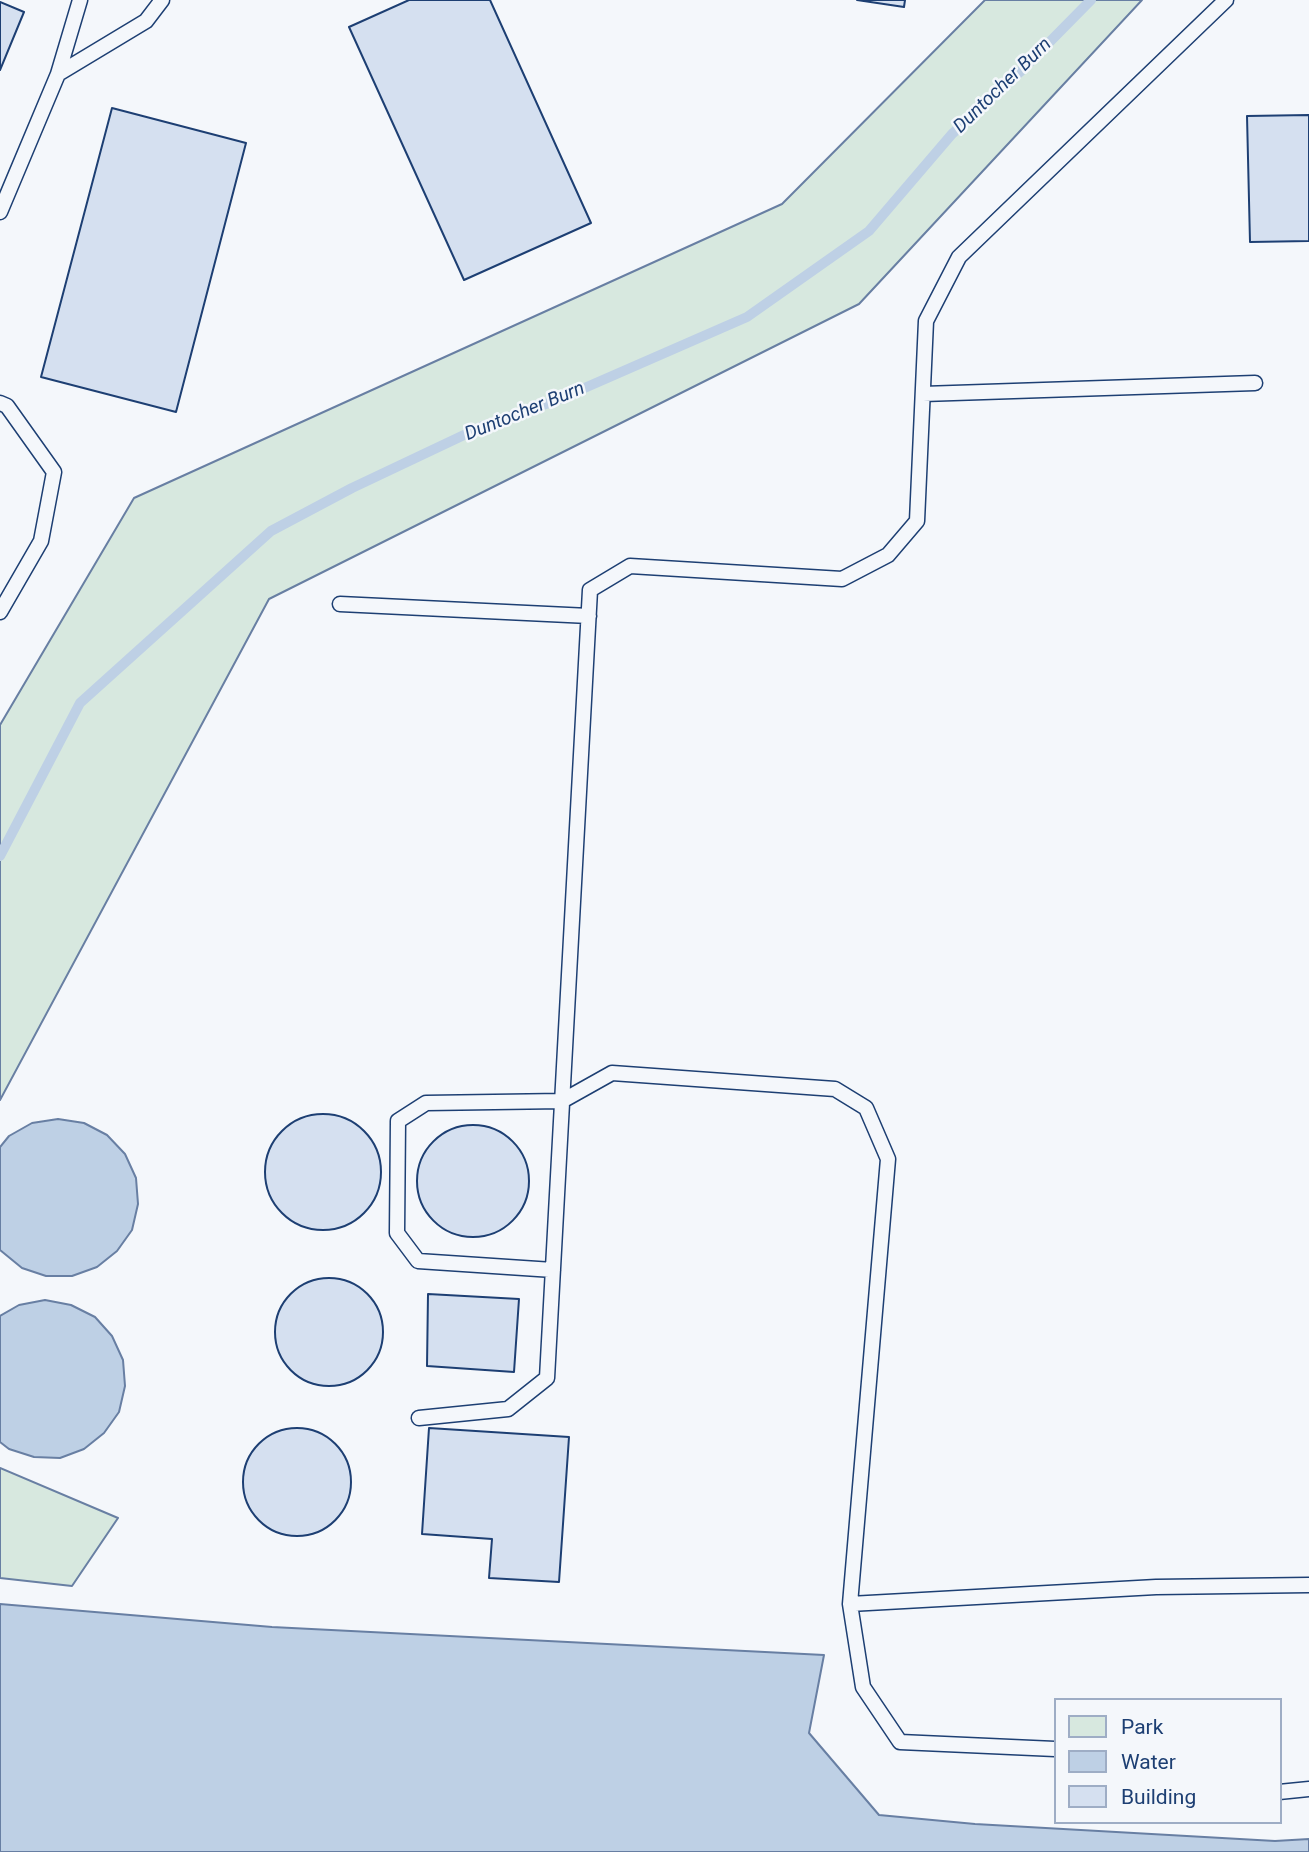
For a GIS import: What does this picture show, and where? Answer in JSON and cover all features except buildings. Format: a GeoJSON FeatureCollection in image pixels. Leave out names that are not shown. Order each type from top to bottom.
{"type":"FeatureCollection","features":[{"type":"Feature","properties":{"kind":"lane"},"geometry":{"type":"LineString","coordinates":[[0,212],[58,74],[80,0]]}},
{"type":"Feature","properties":{"kind":"lane"},"geometry":{"type":"LineString","coordinates":[[58,74],[146,21],[162,0]]}},
{"type":"Feature","properties":{"kind":"lane"},"geometry":{"type":"LineString","coordinates":[[419,1418],[508,1409],[547,1378],[590,590],[630,566],[842,579],[888,555],[917,521],[926,321],[959,257],[1226,0]]}},
{"type":"Feature","properties":{"kind":"lane"},"geometry":{"type":"LineString","coordinates":[[923,394],[1255,383]]}},
{"type":"Feature","properties":{"kind":"lane"},"geometry":{"type":"LineString","coordinates":[[0,403],[6,406],[54,472],[41,541],[0,612]]}},
{"type":"Feature","properties":{"kind":"lane"},"geometry":{"type":"LineString","coordinates":[[340,604],[589,616]]}},
{"type":"Feature","properties":{"kind":"lane"},"geometry":{"type":"LineString","coordinates":[[553,1269],[418,1261],[397,1233],[398,1121],[426,1103],[562,1101],[612,1073],[835,1089],[866,1108],[888,1159],[850,1604],[863,1687],[900,1742],[1054,1749]]}},
{"type":"Feature","properties":{"kind":"lane"},"geometry":{"type":"LineString","coordinates":[[850,1604],[1156,1587],[1309,1585]]}},
{"type":"Feature","properties":{"kind":"lane"},"geometry":{"type":"LineString","coordinates":[[1281,1791],[1309,1788]]}},
{"type":"Feature","properties":{"kind":"green space"},"geometry":{"type":"Polygon","coordinates":[[[985,0],[1142,0],[859,304],[269,599],[0,1100],[0,725],[134,498],[782,204],[985,0]]]}},
{"type":"Feature","properties":{"kind":"green space"},"geometry":{"type":"Polygon","coordinates":[[[0,1468],[118,1518],[72,1586],[0,1578],[0,1468]]]}},
{"type":"Feature","properties":{"kind":"water"},"geometry":{"type":"Polygon","coordinates":[[[58,1119],[84,1123],[107,1135],[125,1154],[136,1178],[138,1204],[132,1230],[117,1251],[97,1267],[72,1276],[46,1276],[22,1268],[0,1250],[0,1147],[9,1136],[32,1123],[58,1119]]]}},
{"type":"Feature","properties":{"kind":"water"},"geometry":{"type":"Polygon","coordinates":[[[45,1300],[71,1305],[95,1317],[112,1336],[123,1360],[125,1386],[119,1412],[104,1433],[84,1449],[60,1458],[34,1457],[9,1449],[0,1442],[0,1316],[19,1305],[45,1300]]]}},
{"type":"Feature","properties":{"kind":"water"},"geometry":{"type":"Polygon","coordinates":[[[0,1604],[272,1627],[824,1655],[809,1733],[879,1815],[975,1824],[1275,1841],[1309,1839],[1309,1852],[0,1852],[0,1604]]]}},
{"type":"Feature","properties":{"kind":"waterway","name":"Duntocher Burn"},"geometry":{"type":"LineString","coordinates":[[0,856],[80,703],[271,531],[352,488],[483,426],[557,400],[747,317],[869,231],[952,134],[1022,70],[1091,0]]}}]}
